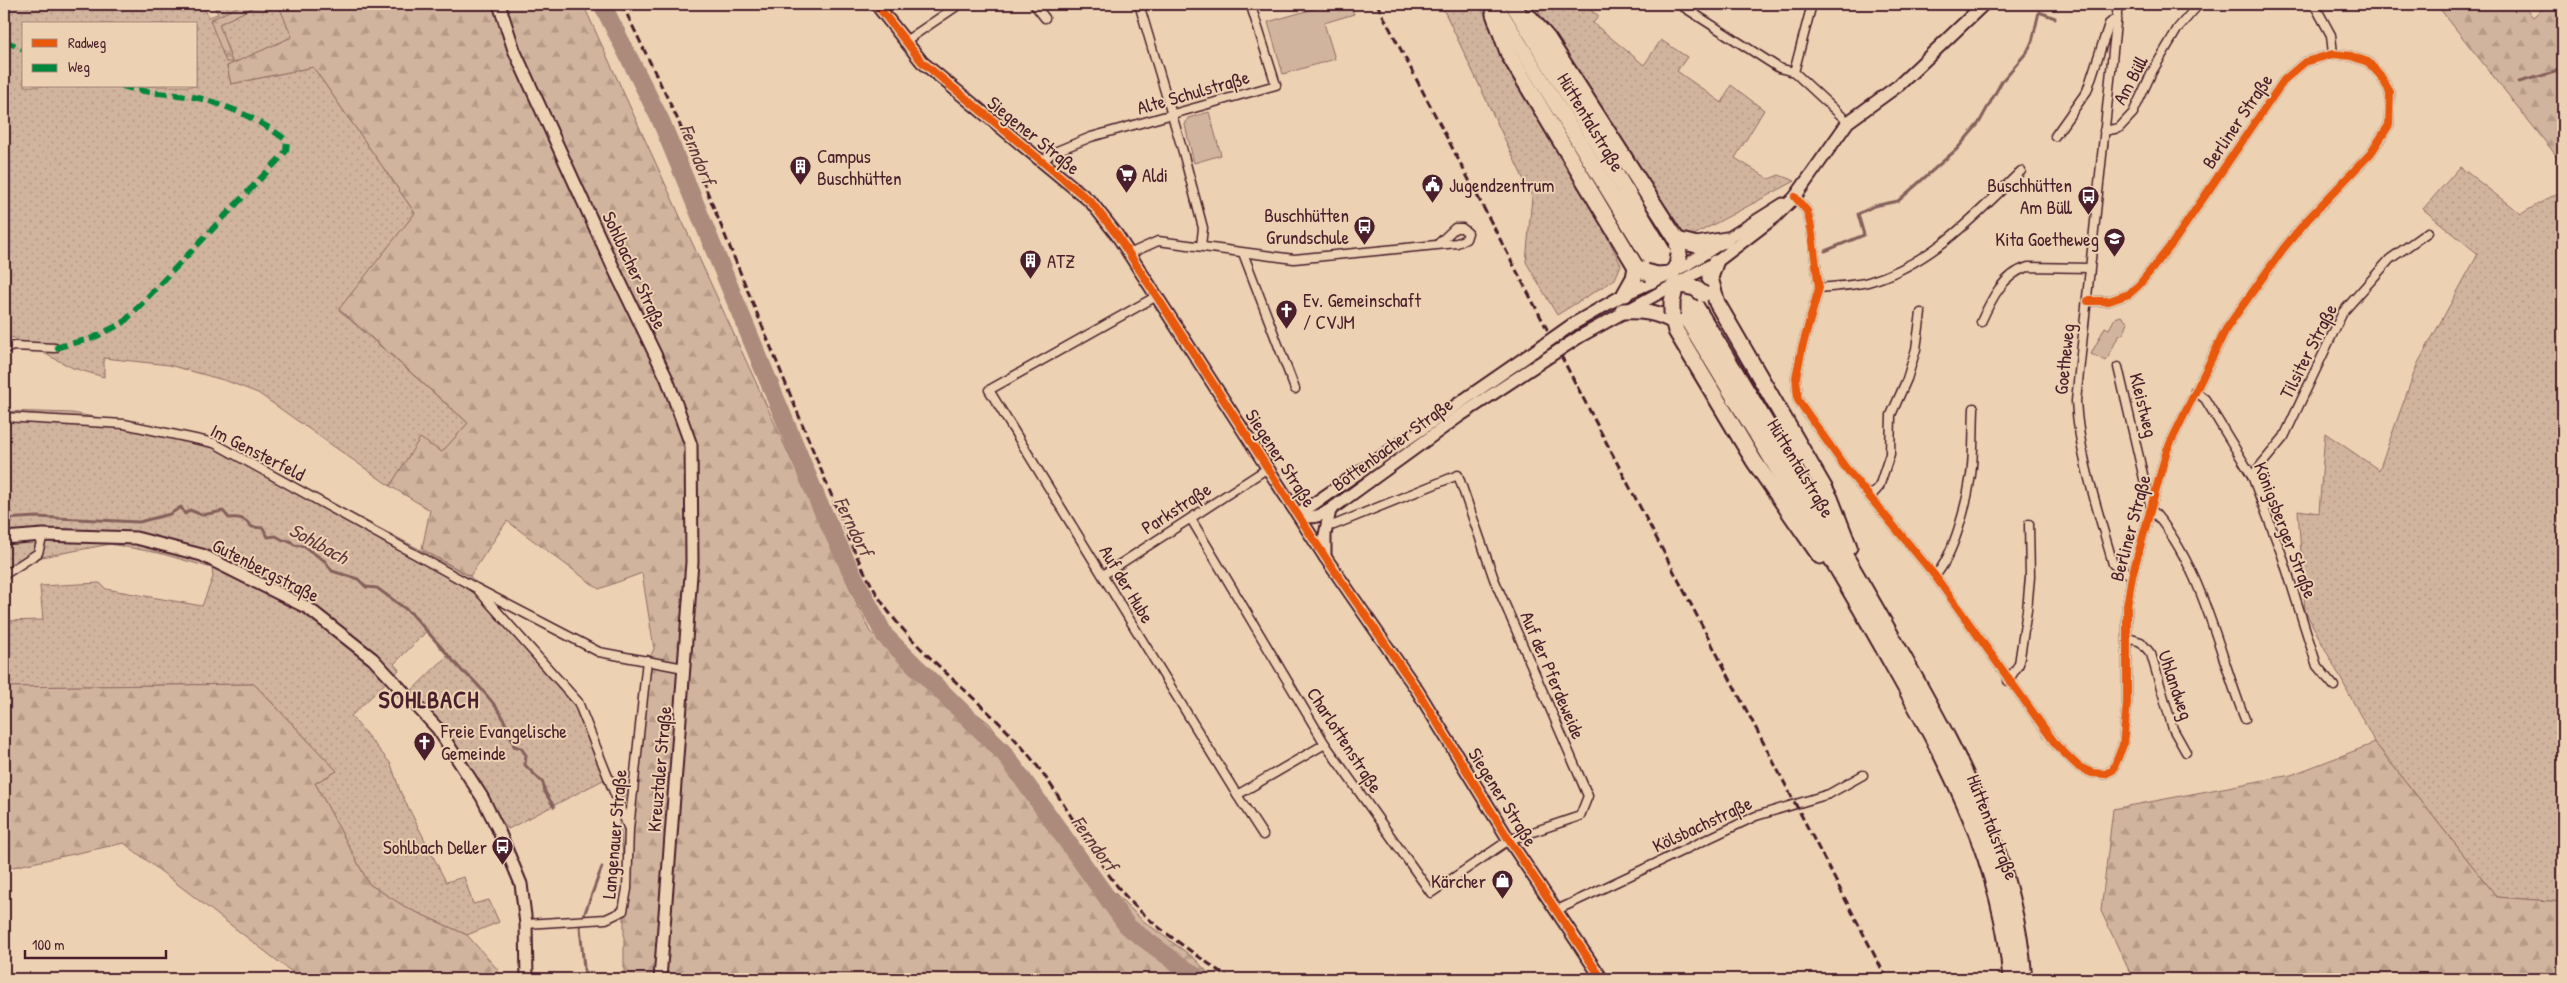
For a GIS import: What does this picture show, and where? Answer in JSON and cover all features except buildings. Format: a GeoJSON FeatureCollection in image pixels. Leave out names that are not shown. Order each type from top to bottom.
{"type":"FeatureCollection","features":[{"type":"Feature","properties":{"kind":"highway"},"geometry":{"type":"LineString","coordinates":[[1490,4],[1509,55],[1670,275],[1695,288],[1717,303]]}},
{"type":"Feature","properties":{"kind":"highway","name":"Hüttentalstraße"},"geometry":{"type":"LineString","coordinates":[[1495,4],[1859,591],[1974,824],[1998,895],[2011,979]]}},
{"type":"Feature","properties":{"kind":"highway","name":"Hüttentalstraße"},"geometry":{"type":"LineString","coordinates":[[1512,4],[1956,754],[1987,819],[2011,892],[2022,953],[2024,979]]}},
{"type":"Feature","properties":{"kind":"highway"},"geometry":{"type":"LineString","coordinates":[[1518,4],[1548,39],[1670,275],[1673,318],[1749,452],[1821,558],[1859,591]]}},
{"type":"Feature","properties":{"kind":"highway"},"geometry":{"type":"LineString","coordinates":[[1625,294],[1634,278],[1670,275],[1697,245],[1726,240]]}},
{"type":"Feature","properties":{"kind":"highway"},"geometry":{"type":"LineString","coordinates":[[1715,263],[1710,278],[1717,303],[1830,498],[1859,591]]}},
{"type":"Feature","properties":{"kind":"highway"},"geometry":{"type":"LineString","coordinates":[[1623,311],[1643,310],[1673,318]]}},
{"type":"Feature","properties":{"kind":"street","name":"Sohlbacher Straße"},"geometry":{"type":"LineString","coordinates":[[500,4],[514,50],[614,269],[667,379],[691,445],[692,562]]}},
{"type":"Feature","properties":{"kind":"street","name":"Siegener Straße"},"geometry":{"type":"LineString","coordinates":[[876,4],[904,42],[942,81],[1091,202],[1129,254],[1155,297],[1299,514],[1325,557],[1418,690],[1509,840],[1602,979]]}},
{"type":"Feature","properties":{"kind":"street"},"geometry":{"type":"LineString","coordinates":[[904,42],[960,4]]}},
{"type":"Feature","properties":{"kind":"street"},"geometry":{"type":"LineString","coordinates":[[1034,4],[1045,18]]}},
{"type":"Feature","properties":{"kind":"street"},"geometry":{"type":"LineString","coordinates":[[1139,4],[1171,115],[1182,145],[1203,228],[1201,246]]}},
{"type":"Feature","properties":{"kind":"street"},"geometry":{"type":"LineString","coordinates":[[1679,4],[1780,68],[1794,72],[1848,122]]}},
{"type":"Feature","properties":{"kind":"street"},"geometry":{"type":"LineString","coordinates":[[1794,72],[1812,4]]}},
{"type":"Feature","properties":{"kind":"street","name":"Bottenbacher Straße"},"geometry":{"type":"LineString","coordinates":[[1670,275],[1715,263],[1775,217],[1796,197],[1848,122],[1899,85],[1984,4]]}},
{"type":"Feature","properties":{"kind":"street","name":"Am Büll"},"geometry":{"type":"LineString","coordinates":[[2118,4],[2104,131],[2118,128],[2133,114],[2152,72],[2178,28],[2198,4]]}},
{"type":"Feature","properties":{"kind":"street"},"geometry":{"type":"LineString","coordinates":[[2314,4],[2331,35],[2333,54]]}},
{"type":"Feature","properties":{"kind":"street","name":"Alte Schulstraße"},"geometry":{"type":"LineString","coordinates":[[1042,162],[1052,153],[1091,137],[1276,85],[1252,6]]}},
{"type":"Feature","properties":{"kind":"street"},"geometry":{"type":"LineString","coordinates":[[2055,136],[2087,91],[2109,24],[2117,17]]}},
{"type":"Feature","properties":{"kind":"street","name":"Berliner Straße"},"geometry":{"type":"LineString","coordinates":[[1796,197],[1807,211],[1812,227],[1819,288],[1796,377],[1798,400],[1845,467],[1934,576],[2008,681],[2058,746],[2079,767],[2092,773],[2105,774],[2113,770],[2123,745],[2127,703],[2127,606],[2132,576],[2167,450],[2226,329],[2283,249],[2308,219],[2371,153],[2388,128],[2390,92],[2380,74],[2368,62],[2350,56],[2333,54],[2305,62],[2284,80],[2172,244],[2139,285],[2129,294],[2109,302],[2088,301]]}},
{"type":"Feature","properties":{"kind":"street","name":"Goetheweg"},"geometry":{"type":"LineString","coordinates":[[2104,131],[2089,268],[2088,301],[2077,385],[2077,425],[2113,564],[2132,576]]}},
{"type":"Feature","properties":{"kind":"street"},"geometry":{"type":"LineString","coordinates":[[1819,288],[1869,282],[1912,263],[1956,234],[2021,171]]}},
{"type":"Feature","properties":{"kind":"street","name":"Bottenbacher Straße"},"geometry":{"type":"LineString","coordinates":[[1299,514],[1310,518],[1318,517],[1330,510],[1458,417],[1578,337],[1623,311],[1670,275],[1796,197]]}},
{"type":"Feature","properties":{"kind":"street","name":"Tilsiter Straße"},"geometry":{"type":"LineString","coordinates":[[2252,476],[2284,436],[2343,312],[2390,260],[2428,232]]}},
{"type":"Feature","properties":{"kind":"street"},"geometry":{"type":"LineString","coordinates":[[1129,254],[1158,241],[1201,246],[1243,254],[1294,259],[1438,244]]}},
{"type":"Feature","properties":{"kind":"street"},"geometry":{"type":"LineString","coordinates":[[1243,254],[1295,389]]}},
{"type":"Feature","properties":{"kind":"street"},"geometry":{"type":"LineString","coordinates":[[1981,322],[2002,284],[2020,269],[2028,267],[2089,268]]}},
{"type":"Feature","properties":{"kind":"street","name":"Bottenbacher Straße"},"geometry":{"type":"LineString","coordinates":[[1299,514],[1573,324],[1625,294]]}},
{"type":"Feature","properties":{"kind":"street","name":"Auf der Hube"},"geometry":{"type":"LineString","coordinates":[[1155,297],[987,387],[1262,835]]}},
{"type":"Feature","properties":{"kind":"street"},"geometry":{"type":"LineString","coordinates":[[1870,497],[1879,487],[1890,454],[1891,415],[1908,379],[1916,349],[1921,313]]}},
{"type":"Feature","properties":{"kind":"street"},"geometry":{"type":"LineString","coordinates":[[4,349],[14,346],[55,348]]}},
{"type":"Feature","properties":{"kind":"street","name":"Kleistweg"},"geometry":{"type":"LineString","coordinates":[[2118,366],[2152,509]]}},
{"type":"Feature","properties":{"kind":"street","name":"Königsberger Straße"},"geometry":{"type":"LineString","coordinates":[[2195,391],[2205,399],[2252,476],[2282,556],[2316,666],[2334,686]]}},
{"type":"Feature","properties":{"kind":"street"},"geometry":{"type":"LineString","coordinates":[[1934,576],[1942,568],[1957,530],[1971,475],[1974,408]]}},
{"type":"Feature","properties":{"kind":"street","name":"Im Gensterfeld"},"geometry":{"type":"LineString","coordinates":[[4,417],[124,424],[214,443],[476,588],[600,652],[684,668]]}},
{"type":"Feature","properties":{"kind":"street","name":"Parkstraße"},"geometry":{"type":"LineString","coordinates":[[1102,575],[1268,468]]}},
{"type":"Feature","properties":{"kind":"street","name":"Auf der Pferdeweide"},"geometry":{"type":"LineString","coordinates":[[1326,526],[1334,525],[1458,475],[1494,579],[1588,796],[1580,816],[1509,840]]}},
{"type":"Feature","properties":{"kind":"street"},"geometry":{"type":"LineString","coordinates":[[2152,509],[2163,522],[2177,545],[2202,598],[2223,650],[2245,719]]}},
{"type":"Feature","properties":{"kind":"street"},"geometry":{"type":"LineString","coordinates":[[1325,557],[1326,526],[1330,510]]}},
{"type":"Feature","properties":{"kind":"street","name":"Charlottenstraße"},"geometry":{"type":"LineString","coordinates":[[1191,519],[1325,744],[1430,894],[1509,840]]}},
{"type":"Feature","properties":{"kind":"street"},"geometry":{"type":"LineString","coordinates":[[2008,681],[2019,664],[2027,610],[2030,577],[2029,524]]}},
{"type":"Feature","properties":{"kind":"street"},"geometry":{"type":"LineString","coordinates":[[4,575],[38,553],[43,535]]}},
{"type":"Feature","properties":{"kind":"street","name":"Gutenbergstraße"},"geometry":{"type":"LineString","coordinates":[[4,538],[43,535],[136,538],[202,556],[308,608],[373,659],[438,729],[482,797],[510,855],[520,884],[526,924],[527,979]]}},
{"type":"Feature","properties":{"kind":"street","name":"Kreuztaler Straße"},"geometry":{"type":"LineString","coordinates":[[660,979],[692,562]]}},
{"type":"Feature","properties":{"kind":"street","name":"Im Gensterfeld"},"geometry":{"type":"LineString","coordinates":[[476,588],[578,702],[629,829]]}},
{"type":"Feature","properties":{"kind":"street","name":"Uhlandweg"},"geometry":{"type":"LineString","coordinates":[[2128,638],[2141,642],[2151,654],[2173,729],[2186,752]]}},
{"type":"Feature","properties":{"kind":"street","name":"Langenauer Straße"},"geometry":{"type":"LineString","coordinates":[[526,924],[606,919],[624,911],[627,888],[629,829],[646,660]]}},
{"type":"Feature","properties":{"kind":"street"},"geometry":{"type":"LineString","coordinates":[[1237,795],[1325,744]]}},
{"type":"Feature","properties":{"kind":"street","name":"Kölsbachstraße"},"geometry":{"type":"LineString","coordinates":[[1557,910],[1756,816],[1829,794],[1863,775]]}},
{"type":"Feature","properties":{"kind":"green space"},"geometry":{"type":"Polygon","coordinates":[[[4,4],[202,4],[209,17],[218,14],[213,4],[244,4],[210,20],[232,62],[219,24],[260,4],[278,4],[293,37],[227,66],[231,84],[313,67],[415,213],[339,310],[468,423],[442,452],[420,439],[390,486],[258,393],[227,381],[169,365],[104,358],[104,377],[73,368],[12,337],[4,345],[4,4]]]}},
{"type":"Feature","properties":{"kind":"green space"},"geometry":{"type":"Polygon","coordinates":[[[244,4],[260,4],[219,24],[232,62],[226,62],[210,20],[244,4]]]}},
{"type":"Feature","properties":{"kind":"green space"},"geometry":{"type":"Polygon","coordinates":[[[278,4],[583,4],[870,632],[989,723],[1105,883],[1142,920],[1194,958],[1214,979],[624,979],[624,863],[618,814],[603,779],[623,793],[631,784],[644,669],[654,649],[642,573],[599,589],[507,521],[470,576],[422,549],[430,510],[390,486],[420,438],[442,452],[468,423],[339,309],[415,213],[313,67],[231,84],[227,66],[292,37],[278,4]]]}},
{"type":"Feature","properties":{"kind":"green space"},"geometry":{"type":"Polygon","coordinates":[[[1316,4],[1349,4],[1354,14],[1324,23],[1335,59],[1283,74],[1268,22],[1317,8],[1316,4]]]}},
{"type":"Feature","properties":{"kind":"green space"},"geometry":{"type":"Polygon","coordinates":[[[1441,4],[1480,4],[1523,90],[1596,213],[1621,265],[1615,279],[1557,315],[1526,262],[1532,197],[1441,4]]]}},
{"type":"Feature","properties":{"kind":"green space"},"geometry":{"type":"Polygon","coordinates":[[[1533,4],[1582,4],[1599,16],[1593,23],[1644,65],[1661,40],[1687,57],[1677,71],[1722,103],[1731,85],[1764,110],[1735,158],[1769,179],[1779,175],[1795,181],[1690,237],[1674,225],[1585,80],[1533,4]]]}},
{"type":"Feature","properties":{"kind":"green space"},"geometry":{"type":"Polygon","coordinates":[[[2436,4],[2521,4],[2533,17],[2548,4],[2563,4],[2563,164],[2436,4]]]}},
{"type":"Feature","properties":{"kind":"green space"},"geometry":{"type":"Polygon","coordinates":[[[1209,112],[1221,155],[1194,163],[1185,125],[1188,118],[1209,112]]]}},
{"type":"Feature","properties":{"kind":"green space"},"geometry":{"type":"Polygon","coordinates":[[[2460,167],[2521,214],[2563,190],[2563,902],[2497,897],[2375,743],[2305,611],[2298,510],[2319,513],[2325,433],[2379,470],[2417,365],[2478,254],[2423,209],[2460,167]]]}},
{"type":"Feature","properties":{"kind":"green space"},"geometry":{"type":"Polygon","coordinates":[[[2121,316],[2128,323],[2124,333],[2118,337],[2106,361],[2091,354],[2105,327],[2109,329],[2115,318],[2121,316]]]}},
{"type":"Feature","properties":{"kind":"green space"},"geometry":{"type":"Polygon","coordinates":[[[4,411],[72,413],[171,431],[260,465],[470,576],[574,704],[623,793],[603,780],[508,829],[404,698],[448,655],[426,632],[394,664],[399,670],[351,716],[391,764],[400,791],[446,882],[464,877],[473,904],[489,900],[499,922],[467,935],[407,908],[369,884],[315,783],[337,771],[254,684],[4,687],[4,621],[43,620],[40,586],[100,583],[106,589],[202,606],[213,577],[212,568],[159,553],[110,544],[42,557],[4,578],[4,411]]]}},
{"type":"Feature","properties":{"kind":"green space"},"geometry":{"type":"Polygon","coordinates":[[[254,684],[337,771],[315,783],[369,884],[407,908],[467,935],[499,971],[484,979],[301,979],[124,843],[4,869],[4,687],[254,684]]]}},
{"type":"Feature","properties":{"kind":"green space"},"geometry":{"type":"Polygon","coordinates":[[[2375,743],[2497,897],[2563,902],[2563,979],[2133,979],[2101,911],[2113,809],[2291,775],[2375,743]]]}},
{"type":"Feature","properties":{"kind":"waterway","name":"Ferndorf"},"geometry":{"type":"LineString","coordinates":[[602,4],[661,121],[818,501],[849,567],[885,636],[1004,753],[1128,927],[1199,979]]}},
{"type":"Feature","properties":{"kind":"waterway"},"geometry":{"type":"LineString","coordinates":[[1825,251],[1864,235],[1858,214],[1874,206],[1898,201],[1957,149],[1979,123],[2002,81],[2027,52],[2032,42],[2039,12],[2055,18]]}},
{"type":"Feature","properties":{"kind":"waterway"},"geometry":{"type":"LineString","coordinates":[[2519,82],[2555,72],[2563,65]]}},
{"type":"Feature","properties":{"kind":"waterway","name":"Sohlbach"},"geometry":{"type":"LineString","coordinates":[[4,519],[36,517],[139,522],[170,514],[181,507],[185,514],[190,510],[202,515],[223,511],[229,518],[242,519],[252,527],[263,528],[268,537],[276,536],[290,541],[294,545],[303,546],[325,561],[332,571],[358,579],[366,587],[377,588],[411,613],[463,672],[478,685],[500,712],[514,746],[521,748],[526,755],[525,765],[543,783],[545,792],[554,807]]}},
{"type":"Feature","properties":{"kind":"waterway","name":"Sohlbach"},"geometry":{"type":"LineString","coordinates":[[585,979],[580,926],[602,867]]}},
{"type":"Feature","properties":{"kind":"railway"},"geometry":{"type":"LineString","coordinates":[[622,4],[677,118],[853,548],[878,596],[888,611],[919,647],[1021,746],[1047,780],[1105,870],[1129,900],[1169,935],[1226,976]]}},
{"type":"Feature","properties":{"kind":"railway"},"geometry":{"type":"LineString","coordinates":[[1377,4],[1887,979]]}},
{"type":"Feature","properties":{"kind":"marked path"},"geometry":{"type":"LineString","coordinates":[[4,41],[22,48]]}},
{"type":"Feature","properties":{"kind":"marked path"},"geometry":{"type":"LineString","coordinates":[[55,348],[93,338],[123,323],[286,151],[287,141],[257,121],[233,109],[198,98],[130,88]]}},
{"type":"Feature","properties":{"kind":"cycle path"},"geometry":{"type":"LineString","coordinates":[[876,4],[922,62],[1091,202],[1117,235],[1325,557],[1417,690],[1509,840],[1602,979]]}},
{"type":"Feature","properties":{"kind":"cycle path"},"geometry":{"type":"LineString","coordinates":[[1795,197],[1807,211],[1819,288],[1796,377],[1798,400],[1845,467],[1935,576],[2057,746],[2079,767],[2092,773],[2105,774],[2113,770],[2123,745],[2127,703],[2127,606],[2132,576],[2167,450],[2226,329],[2283,249],[2308,219],[2371,153],[2389,125],[2390,92],[2380,75],[2368,62],[2351,56],[2333,54],[2305,62],[2284,80],[2172,244],[2139,285],[2129,294],[2109,301],[2088,301]]}},
{"type":"Feature","properties":{"kind":"place","name":"Campus Buschhütten"},"geometry":{"type":"Point","coordinates":[801,186]}},
{"type":"Feature","properties":{"kind":"place","name":"Aldi"},"geometry":{"type":"Point","coordinates":[1126,194]}},
{"type":"Feature","properties":{"kind":"place","name":"Jugendzentrum"},"geometry":{"type":"Point","coordinates":[1433,204]}},
{"type":"Feature","properties":{"kind":"place","name":"Buschhütten Am Büll"},"geometry":{"type":"Point","coordinates":[2088,215]}},
{"type":"Feature","properties":{"kind":"place","name":"Buschhütten Grundschule"},"geometry":{"type":"Point","coordinates":[1365,245]}},
{"type":"Feature","properties":{"kind":"place","name":"Kita Goetheweg"},"geometry":{"type":"Point","coordinates":[2115,258]}},
{"type":"Feature","properties":{"kind":"place","name":"ATZ"},"geometry":{"type":"Point","coordinates":[1031,280]}},
{"type":"Feature","properties":{"kind":"place","name":"Ev. Gemeinschaft / CVJM"},"geometry":{"type":"Point","coordinates":[1287,330]}},
{"type":"Feature","properties":{"kind":"place","name":"Freie Evangelische Gemeinde"},"geometry":{"type":"Point","coordinates":[425,761]}},
{"type":"Feature","properties":{"kind":"place","name":"Sohlbach Deller"},"geometry":{"type":"Point","coordinates":[503,866]}},
{"type":"Feature","properties":{"kind":"place","name":"Kärcher"},"geometry":{"type":"Point","coordinates":[1502,900]}},
{"type":"Feature","properties":{"kind":"district","name":"SOHLBACH"},"geometry":{"type":"Point","coordinates":[429,699]}}]}
